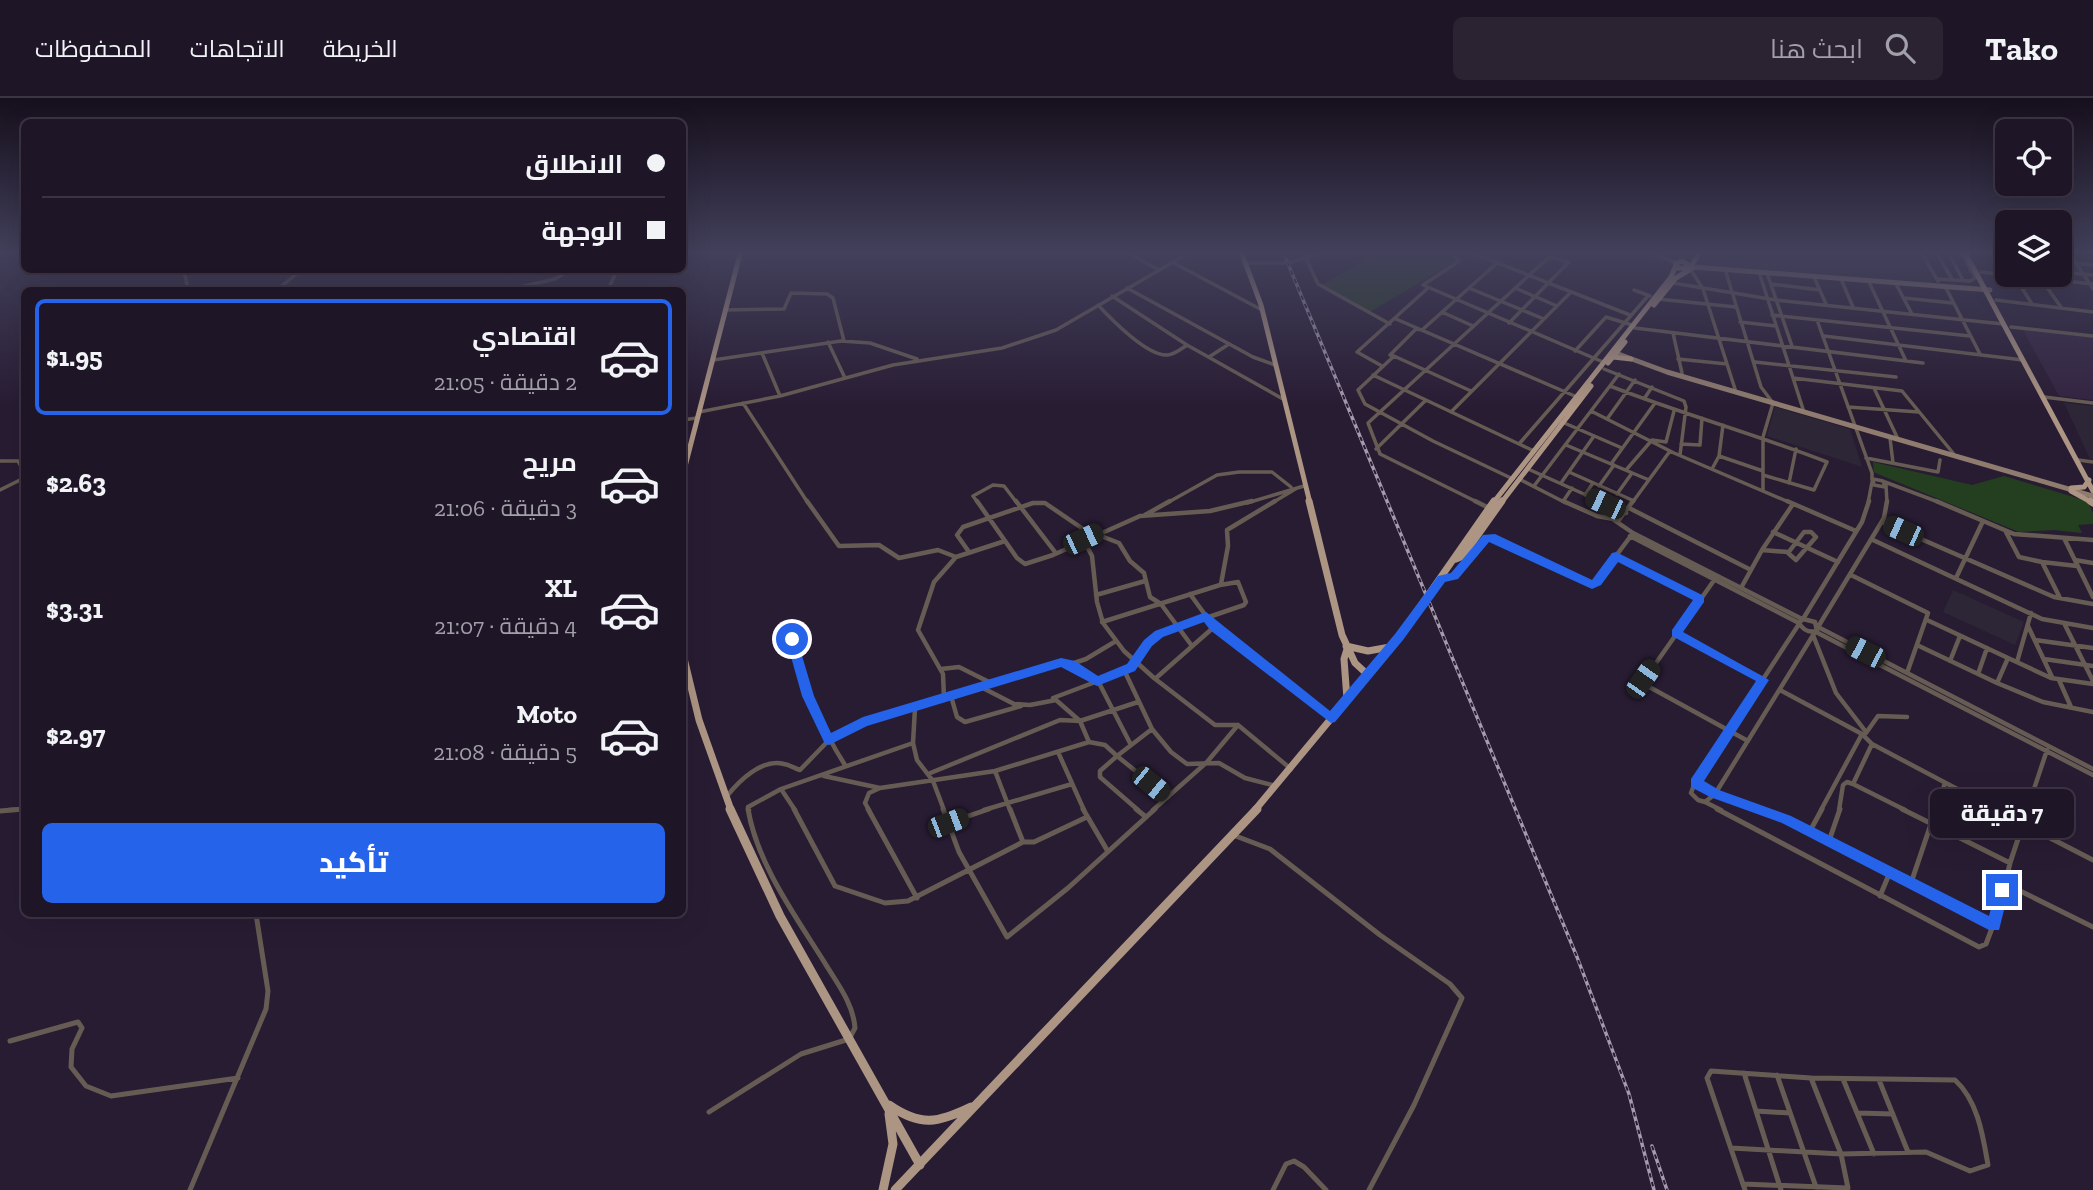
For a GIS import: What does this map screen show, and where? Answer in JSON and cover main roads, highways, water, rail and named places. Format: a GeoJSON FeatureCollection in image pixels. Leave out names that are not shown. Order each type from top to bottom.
{"type":"FeatureCollection","features":[{"type":"Feature","properties":{"kind":"main road"},"geometry":{"type":"LineString","coordinates":[[686,462],[726,305]]}},
{"type":"Feature","properties":{"kind":"main road"},"geometry":{"type":"LineString","coordinates":[[1260,305],[1302,486],[1346,647],[1358,667],[1367,674]]}},
{"type":"Feature","properties":{"kind":"main road"},"geometry":{"type":"LineString","coordinates":[[895,1190],[1277,786],[1391,647],[1442,579],[1489,508],[1528,468],[1577,397],[1615,352],[1631,325],[1648,305]]}},
{"type":"Feature","properties":{"kind":"main road"},"geometry":{"type":"LineString","coordinates":[[1993,305],[2047,398]]}},
{"type":"Feature","properties":{"kind":"main road"},"geometry":{"type":"LineString","coordinates":[[1999,305],[2091,479],[2093,493]]}},
{"type":"Feature","properties":{"kind":"main road"},"geometry":{"type":"LineString","coordinates":[[1615,352],[1632,358],[1615,352]]}},
{"type":"Feature","properties":{"kind":"main road"},"geometry":{"type":"LineString","coordinates":[[1456,559],[1463,556],[1534,451],[1604,365]]}},
{"type":"Feature","properties":{"kind":"main road"},"geometry":{"type":"LineString","coordinates":[[2091,479],[2084,487],[2071,490],[2093,503]]}},
{"type":"Feature","properties":{"kind":"main road"},"geometry":{"type":"LineString","coordinates":[[1346,647],[1368,651],[1391,647]]}},
{"type":"Feature","properties":{"kind":"main road"},"geometry":{"type":"LineString","coordinates":[[1346,647],[1344,659],[1347,699]]}},
{"type":"Feature","properties":{"kind":"main road"},"geometry":{"type":"LineString","coordinates":[[686,669],[692,698],[724,800],[773,905],[920,1165]]}},
{"type":"Feature","properties":{"kind":"main road"},"geometry":{"type":"LineString","coordinates":[[886,1103],[907,1117],[928,1122],[954,1116],[978,1104]]}},
{"type":"Feature","properties":{"kind":"main road"},"geometry":{"type":"LineString","coordinates":[[883,1190],[892,1144],[892,1128],[886,1103]]}},
{"type":"Feature","properties":{"kind":"railway"},"geometry":{"type":"LineString","coordinates":[[1305,305],[1577,957],[1629,1094],[1654,1190]]}},
{"type":"Feature","properties":{"kind":"railway"},"geometry":{"type":"LineString","coordinates":[[1652,1146],[1667,1190]]}}]}
